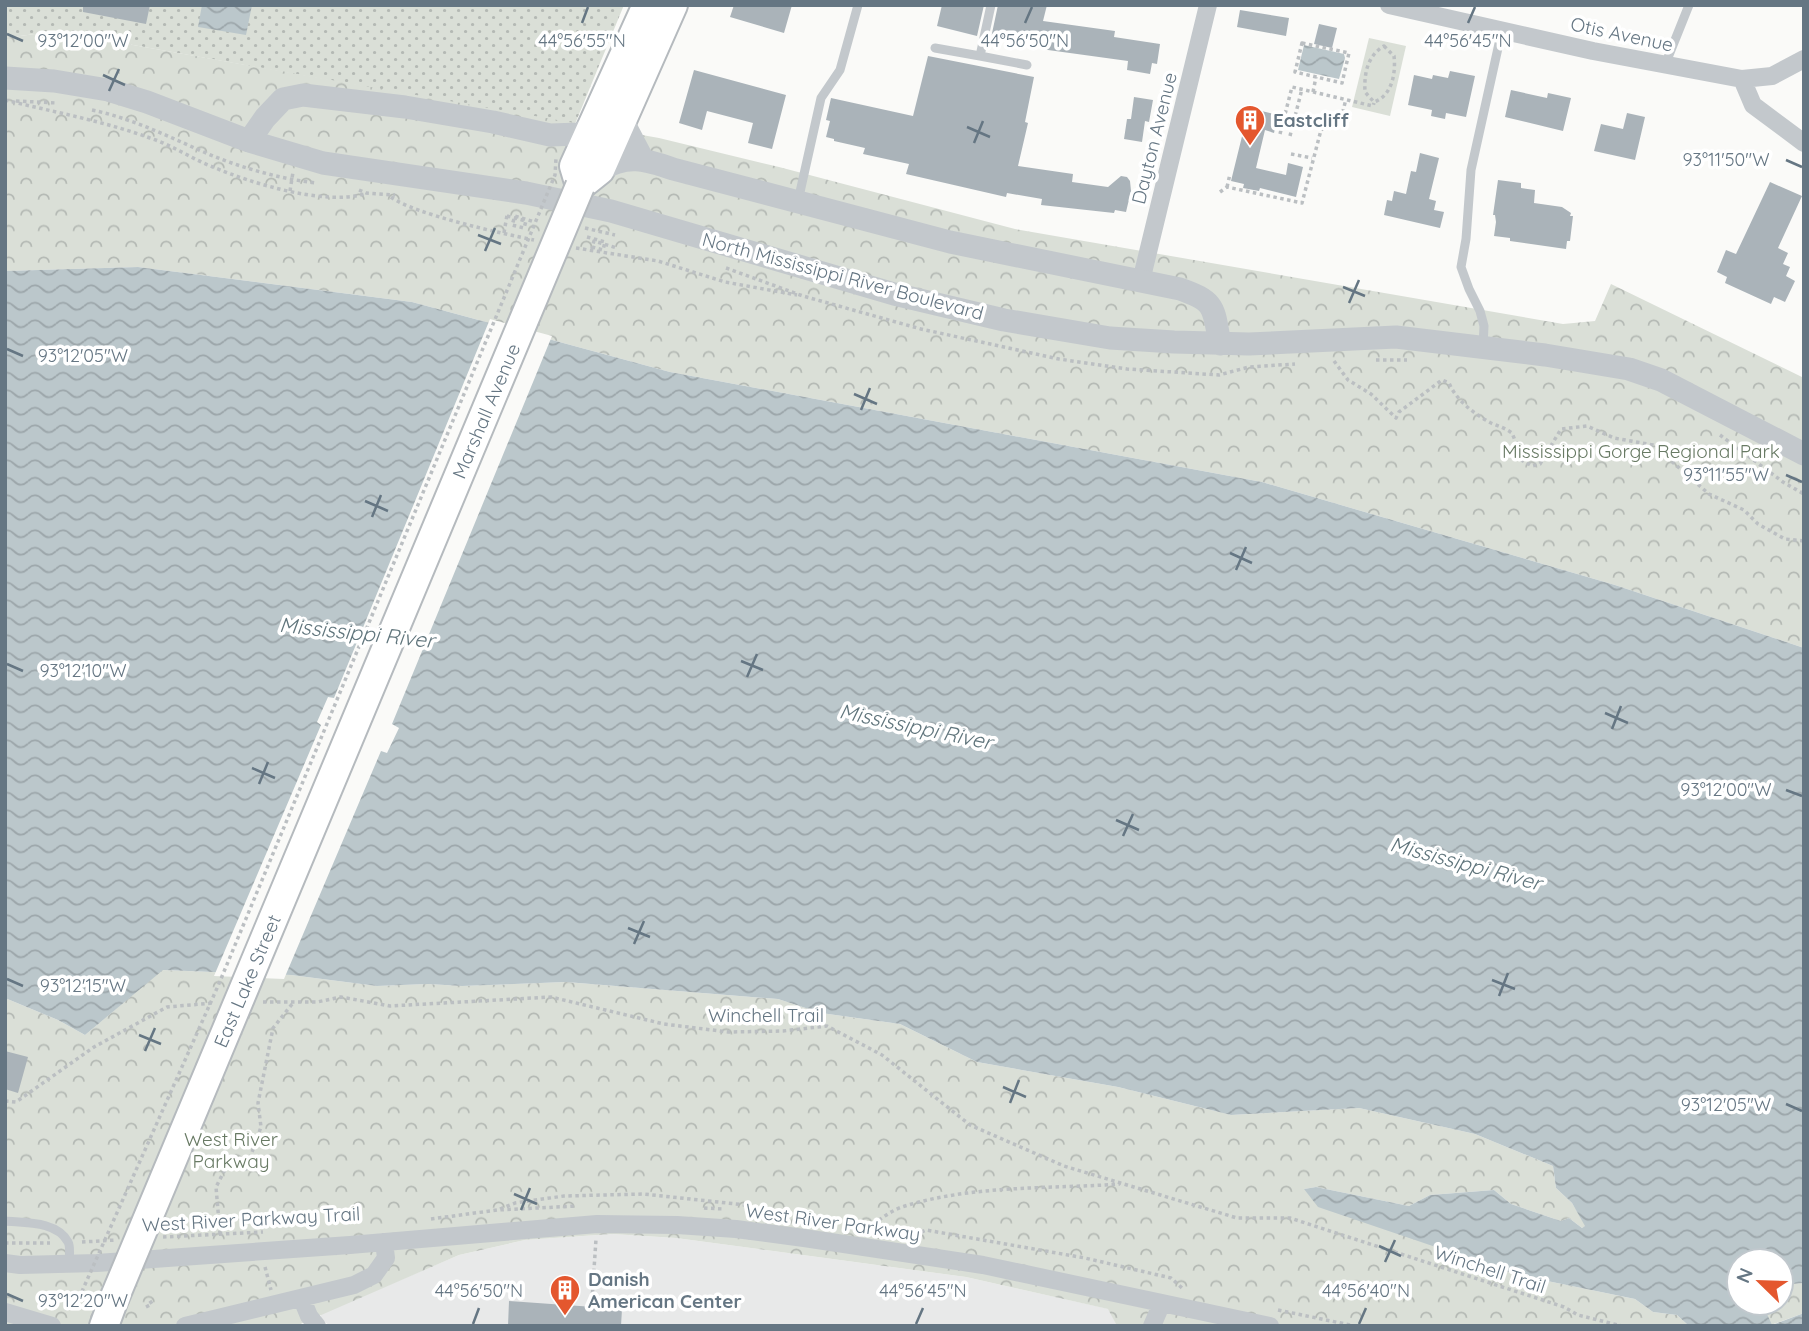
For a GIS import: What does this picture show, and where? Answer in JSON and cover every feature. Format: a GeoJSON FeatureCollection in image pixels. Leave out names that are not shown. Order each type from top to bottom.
{"type":"FeatureCollection","features":[{"type":"Feature","properties":{"kind":"main road","name":"Marshall Avenue"},"geometry":{"type":"LineString","coordinates":[[393,636],[594,124],[647,5]]}},
{"type":"Feature","properties":{"kind":"main road","name":"Marshall Avenue"},"geometry":{"type":"LineString","coordinates":[[578,170],[622,120],[673,5]]}},
{"type":"Feature","properties":{"kind":"main road","name":"East Lake Street"},"geometry":{"type":"LineString","coordinates":[[104,1326],[393,636]]}},
{"type":"Feature","properties":{"kind":"street","name":"Dayton Avenue"},"geometry":{"type":"LineString","coordinates":[[1141,281],[1208,5]]}},
{"type":"Feature","properties":{"kind":"street","name":"Otis Avenue"},"geometry":{"type":"LineString","coordinates":[[1389,5],[1742,79],[1772,76],[1804,59]]}},
{"type":"Feature","properties":{"kind":"street","name":"North Mississippi River Boulevard"},"geometry":{"type":"LineString","coordinates":[[5,78],[54,80],[108,90],[249,141],[323,163],[526,193],[611,211],[894,294],[1004,320],[1110,338],[1220,344],[1396,337],[1483,346],[1629,369],[1661,380],[1804,454]]}},
{"type":"Feature","properties":{"kind":"street"},"geometry":{"type":"LineString","coordinates":[[1742,79],[1753,105],[1804,143]]}},
{"type":"Feature","properties":{"kind":"street"},"geometry":{"type":"LineString","coordinates":[[249,141],[283,99],[303,95],[443,113],[550,135],[580,134],[594,124]]}},
{"type":"Feature","properties":{"kind":"street"},"geometry":{"type":"LineString","coordinates":[[622,120],[642,158]]}},
{"type":"Feature","properties":{"kind":"street"},"geometry":{"type":"LineString","coordinates":[[550,135],[578,170],[642,158],[798,203],[950,242],[1180,289],[1209,303],[1214,313],[1220,344]]}},
{"type":"Feature","properties":{"kind":"street","name":"West River Parkway"},"geometry":{"type":"LineString","coordinates":[[5,1263],[69,1264],[259,1252],[597,1224],[712,1228],[817,1240],[983,1265],[1161,1305],[1270,1326]]}},
{"type":"Feature","properties":{"kind":"street"},"geometry":{"type":"LineString","coordinates":[[185,1326],[354,1285],[374,1275],[386,1258],[384,1242]]}},
{"type":"Feature","properties":{"kind":"street"},"geometry":{"type":"LineString","coordinates":[[302,1298],[309,1316],[317,1326]]}},
{"type":"Feature","properties":{"kind":"street"},"geometry":{"type":"LineString","coordinates":[[1153,1326],[1161,1305]]}},
{"type":"Feature","properties":{"kind":"street"},"geometry":{"type":"LineString","coordinates":[[5,1312],[52,1326]]}},
{"type":"Feature","properties":{"kind":"lane"},"geometry":{"type":"LineString","coordinates":[[798,203],[821,98],[840,70],[858,5]]}},
{"type":"Feature","properties":{"kind":"lane"},"geometry":{"type":"LineString","coordinates":[[980,56],[991,5]]}},
{"type":"Feature","properties":{"kind":"lane"},"geometry":{"type":"LineString","coordinates":[[1665,65],[1689,5]]}},
{"type":"Feature","properties":{"kind":"lane"},"geometry":{"type":"LineString","coordinates":[[1483,346],[1485,326],[1461,267],[1466,239],[1471,170],[1502,30]]}},
{"type":"Feature","properties":{"kind":"lane"},"geometry":{"type":"LineString","coordinates":[[935,48],[1027,65]]}},
{"type":"Feature","properties":{"kind":"lane"},"geometry":{"type":"LineString","coordinates":[[5,1221],[46,1226],[58,1231],[69,1243],[69,1264]]}},
{"type":"Feature","properties":{"kind":"path"},"geometry":{"type":"LineString","coordinates":[[1302,43],[1349,54],[1342,83],[1316,77],[1295,72],[1302,43]]}},
{"type":"Feature","properties":{"kind":"path"},"geometry":{"type":"LineString","coordinates":[[1280,134],[1292,87],[1373,106],[1374,102],[1381,100],[1386,95],[1394,74],[1394,56],[1384,46],[1373,55],[1366,70],[1364,92],[1374,102]]}},
{"type":"Feature","properties":{"kind":"path"},"geometry":{"type":"LineString","coordinates":[[1313,92],[1316,77]]}},
{"type":"Feature","properties":{"kind":"path"},"geometry":{"type":"LineString","coordinates":[[1290,136],[1302,89]]}},
{"type":"Feature","properties":{"kind":"path"},"geometry":{"type":"LineString","coordinates":[[1227,187],[1302,203],[1321,130],[1342,115],[1346,99]]}},
{"type":"Feature","properties":{"kind":"path"},"geometry":{"type":"LineString","coordinates":[[5,100],[57,103]]}},
{"type":"Feature","properties":{"kind":"path"},"geometry":{"type":"LineString","coordinates":[[5,100],[134,132],[211,167],[290,191],[335,197],[354,197],[366,193]]}},
{"type":"Feature","properties":{"kind":"path"},"geometry":{"type":"LineString","coordinates":[[1288,106],[1297,108]]}},
{"type":"Feature","properties":{"kind":"path"},"geometry":{"type":"LineString","coordinates":[[83,108],[138,123],[215,157],[292,180],[317,183]]}},
{"type":"Feature","properties":{"kind":"path"},"geometry":{"type":"LineString","coordinates":[[1284,121],[1293,123]]}},
{"type":"Feature","properties":{"kind":"path"},"geometry":{"type":"LineString","coordinates":[[1291,154],[1312,158]]}},
{"type":"Feature","properties":{"kind":"path"},"geometry":{"type":"LineString","coordinates":[[65,1309],[74,1305],[79,1298],[218,986],[555,175],[578,170]]}},
{"type":"Feature","properties":{"kind":"path"},"geometry":{"type":"LineString","coordinates":[[1220,192],[1227,187],[1230,174]]}},
{"type":"Feature","properties":{"kind":"path"},"geometry":{"type":"LineString","coordinates":[[290,191],[292,180]]}},
{"type":"Feature","properties":{"kind":"path"},"geometry":{"type":"LineString","coordinates":[[355,188],[366,193],[390,197],[401,204],[545,242]]}},
{"type":"Feature","properties":{"kind":"path"},"geometry":{"type":"LineString","coordinates":[[390,197],[401,194]]}},
{"type":"Feature","properties":{"kind":"path"},"geometry":{"type":"LineString","coordinates":[[504,233],[509,209]]}},
{"type":"Feature","properties":{"kind":"path"},"geometry":{"type":"LineString","coordinates":[[529,212],[541,215]]}},
{"type":"Feature","properties":{"kind":"path"},"geometry":{"type":"LineString","coordinates":[[507,216],[516,219],[526,221],[524,228],[512,225],[515,216],[535,222]]}},
{"type":"Feature","properties":{"kind":"path"},"geometry":{"type":"LineString","coordinates":[[576,226],[621,235]]}},
{"type":"Feature","properties":{"kind":"path"},"geometry":{"type":"LineString","coordinates":[[587,237],[605,242],[603,250],[592,247],[594,241],[606,244],[617,248],[616,254]]}},
{"type":"Feature","properties":{"kind":"path"},"geometry":{"type":"LineString","coordinates":[[568,246],[658,261],[725,282],[803,296],[990,345],[1127,369],[1219,374],[1250,367],[1298,363]]}},
{"type":"Feature","properties":{"kind":"path"},"geometry":{"type":"LineString","coordinates":[[717,265],[803,296]]}},
{"type":"Feature","properties":{"kind":"path"},"geometry":{"type":"LineString","coordinates":[[1367,359],[1407,360]]}},
{"type":"Feature","properties":{"kind":"path"},"geometry":{"type":"LineString","coordinates":[[1322,362],[1344,360]]}},
{"type":"Feature","properties":{"kind":"path"},"geometry":{"type":"LineString","coordinates":[[1334,361],[1348,380],[1371,394],[1396,418],[1399,412],[1442,380],[1449,383],[1452,391],[1465,405],[1512,433],[1517,445],[1516,457],[1532,466],[1540,464],[1560,429],[1569,426],[1587,426],[1614,438],[1653,444],[1709,494],[1744,510],[1758,524],[1785,539],[1804,541]]}},
{"type":"Feature","properties":{"kind":"path"},"geometry":{"type":"LineString","coordinates":[[1712,429],[1783,482],[1804,494]]}},
{"type":"Feature","properties":{"kind":"path","name":"Winchell Trail"},"geometry":{"type":"LineString","coordinates":[[256,1002],[317,1002],[341,997],[390,1006],[551,997],[664,1024],[728,1032],[783,1031],[827,1026],[882,1055],[970,1125],[1064,1166],[1237,1218],[1290,1218],[1564,1307],[1578,1315],[1622,1326]]}},
{"type":"Feature","properties":{"kind":"path"},"geometry":{"type":"LineString","coordinates":[[220,1234],[216,1187],[229,1162],[246,1169],[261,1127],[258,1103],[274,1028],[294,1002]]}},
{"type":"Feature","properties":{"kind":"path"},"geometry":{"type":"LineString","coordinates":[[5,1101],[16,1102],[94,1047],[167,1007],[217,1003]]}},
{"type":"Feature","properties":{"kind":"path"},"geometry":{"type":"LineString","coordinates":[[868,1229],[899,1208],[948,1196],[1120,1184],[1237,1218]]}},
{"type":"Feature","properties":{"kind":"path"},"geometry":{"type":"LineString","coordinates":[[423,1220],[497,1210],[515,1203],[564,1196],[644,1194],[746,1205],[767,1215]]}},
{"type":"Feature","properties":{"kind":"path"},"geometry":{"type":"LineString","coordinates":[[592,1300],[597,1224]]}},
{"type":"Feature","properties":{"kind":"path"},"geometry":{"type":"LineString","coordinates":[[915,1235],[926,1230],[1085,1258],[1171,1278],[1183,1290]]}},
{"type":"Feature","properties":{"kind":"path","name":"West River Parkway Trail"},"geometry":{"type":"LineString","coordinates":[[151,1237],[272,1231]]}},
{"type":"Feature","properties":{"kind":"path","name":"West River Parkway Trail"},"geometry":{"type":"LineString","coordinates":[[5,1243],[69,1243],[124,1239]]}},
{"type":"Feature","properties":{"kind":"path"},"geometry":{"type":"LineString","coordinates":[[259,1252],[271,1292]]}},
{"type":"Feature","properties":{"kind":"path"},"geometry":{"type":"LineString","coordinates":[[146,1307],[152,1304],[148,1298]]}},
{"type":"Feature","properties":{"kind":"shaded area"},"geometry":{"type":"Polygon","coordinates":[[[612,1234],[676,1238],[966,1277],[1109,1309],[1117,1326],[331,1326],[321,1320],[321,1314],[459,1255],[525,1240],[612,1234]]]}},
{"type":"Feature","properties":{"kind":"green space"},"geometry":{"type":"Polygon","coordinates":[[[5,5],[624,5],[575,124],[88,37],[35,34],[5,38],[5,5]]]}},
{"type":"Feature","properties":{"kind":"green space","name":"Mississippi Gorge Regional Park"},"geometry":{"type":"Polygon","coordinates":[[[35,34],[88,37],[659,138],[1015,229],[1563,324],[1595,321],[1611,284],[1804,378],[1804,648],[1615,585],[1262,482],[670,372],[412,302],[138,267],[5,271],[5,38],[35,34]]]}},
{"type":"Feature","properties":{"kind":"green space"},"geometry":{"type":"Polygon","coordinates":[[[1369,38],[1406,46],[1390,116],[1352,107],[1369,38]]]}},
{"type":"Feature","properties":{"kind":"green space","name":"West River Parkway"},"geometry":{"type":"Polygon","coordinates":[[[162,970],[291,975],[377,986],[566,982],[778,999],[821,1013],[900,1024],[977,1062],[1118,1087],[1231,1115],[1359,1108],[1475,1134],[1553,1166],[1556,1188],[1572,1203],[1586,1226],[1582,1228],[1569,1218],[1561,1221],[1511,1204],[1494,1190],[1430,1195],[1409,1206],[1316,1187],[1304,1189],[1518,1275],[1635,1299],[1653,1312],[1677,1315],[1689,1326],[1117,1326],[1108,1309],[966,1277],[676,1238],[612,1234],[525,1240],[459,1255],[296,1326],[5,1326],[5,998],[58,1020],[85,1035],[162,970]]]}},
{"type":"Feature","properties":{"kind":"green space"},"geometry":{"type":"Polygon","coordinates":[[[1804,1283],[1804,1313],[1795,1316],[1795,1284],[1804,1283]]]}},
{"type":"Feature","properties":{"kind":"green space"},"geometry":{"type":"Polygon","coordinates":[[[1768,1317],[1793,1317],[1771,1325],[1768,1317]]]}},
{"type":"Feature","properties":{"kind":"water"},"geometry":{"type":"Polygon","coordinates":[[[202,5],[252,5],[246,35],[198,27],[202,5]]]}},
{"type":"Feature","properties":{"kind":"water"},"geometry":{"type":"Polygon","coordinates":[[[1304,45],[1344,54],[1339,79],[1298,70],[1304,45]]]}},
{"type":"Feature","properties":{"kind":"water","name":"Mississippi River"},"geometry":{"type":"Polygon","coordinates":[[[138,267],[412,302],[670,372],[1262,482],[1615,585],[1804,648],[1804,1283],[1795,1284],[1795,1247],[1725,1247],[1725,1317],[1768,1317],[1772,1325],[1804,1313],[1804,1326],[1689,1326],[1677,1315],[1653,1312],[1635,1299],[1518,1275],[1318,1207],[1304,1189],[1316,1187],[1409,1206],[1430,1195],[1494,1190],[1511,1204],[1561,1221],[1569,1218],[1582,1228],[1585,1226],[1572,1203],[1556,1188],[1553,1166],[1475,1134],[1359,1108],[1231,1115],[1118,1087],[977,1062],[900,1024],[821,1013],[778,999],[566,982],[377,986],[291,975],[163,970],[85,1035],[58,1020],[5,998],[5,271],[138,267]]]}},
{"type":"Feature","properties":{"kind":"pier"},"geometry":{"type":"Polygon","coordinates":[[[490,319],[552,336],[392,724],[399,728],[387,753],[381,751],[284,979],[214,976],[321,725],[317,722],[328,697],[334,698],[490,319]]]}},
{"type":"Feature","properties":{"kind":"building"},"geometry":{"type":"Polygon","coordinates":[[[83,5],[150,5],[146,24],[83,12],[83,5]]]}},
{"type":"Feature","properties":{"kind":"building"},"geometry":{"type":"Polygon","coordinates":[[[734,5],[792,5],[784,33],[730,17],[734,5]]]}},
{"type":"Feature","properties":{"kind":"building"},"geometry":{"type":"Polygon","coordinates":[[[942,5],[984,5],[977,36],[937,26],[942,5]]]}},
{"type":"Feature","properties":{"kind":"building"},"geometry":{"type":"Polygon","coordinates":[[[998,5],[1047,5],[1043,21],[1115,31],[1114,37],[1160,44],[1157,64],[1152,63],[1150,74],[1127,70],[1128,61],[1048,50],[991,38],[998,5]]]}},
{"type":"Feature","properties":{"kind":"building"},"geometry":{"type":"Polygon","coordinates":[[[1240,10],[1289,18],[1286,36],[1237,27],[1240,10]]]}},
{"type":"Feature","properties":{"kind":"building"},"geometry":{"type":"Polygon","coordinates":[[[1319,24],[1337,28],[1332,48],[1314,44],[1319,24]]]}},
{"type":"Feature","properties":{"kind":"building"},"geometry":{"type":"Polygon","coordinates":[[[928,56],[1034,77],[1025,122],[1028,123],[1018,166],[1073,174],[1072,182],[1108,187],[1121,176],[1127,177],[1131,191],[1126,212],[1041,205],[1042,199],[1007,193],[1006,197],[906,174],[909,164],[863,154],[865,148],[826,137],[830,121],[826,120],[831,98],[913,116],[928,56]]]}},
{"type":"Feature","properties":{"kind":"building"},"geometry":{"type":"Polygon","coordinates":[[[694,70],[786,95],[772,149],[748,143],[753,123],[707,111],[702,130],[679,123],[694,70]]]}},
{"type":"Feature","properties":{"kind":"building"},"geometry":{"type":"Polygon","coordinates":[[[1450,71],[1475,76],[1466,117],[1446,113],[1445,119],[1431,116],[1432,110],[1408,105],[1414,75],[1432,79],[1433,75],[1448,78],[1450,71]]]}},
{"type":"Feature","properties":{"kind":"building"},"geometry":{"type":"Polygon","coordinates":[[[1511,90],[1547,98],[1548,93],[1571,98],[1563,131],[1505,117],[1511,90]]]}},
{"type":"Feature","properties":{"kind":"building"},"geometry":{"type":"Polygon","coordinates":[[[1134,97],[1153,100],[1149,122],[1145,121],[1142,142],[1124,139],[1127,119],[1131,119],[1134,97]]]}},
{"type":"Feature","properties":{"kind":"building","name":"Eastcliff"},"geometry":{"type":"Polygon","coordinates":[[[1249,108],[1278,115],[1274,133],[1265,130],[1256,168],[1286,175],[1288,163],[1303,167],[1296,197],[1260,188],[1259,191],[1243,188],[1244,184],[1231,181],[1249,108]]]}},
{"type":"Feature","properties":{"kind":"building"},"geometry":{"type":"Polygon","coordinates":[[[1627,113],[1645,117],[1635,160],[1594,151],[1601,124],[1623,129],[1627,113]]]}},
{"type":"Feature","properties":{"kind":"building"},"geometry":{"type":"Polygon","coordinates":[[[1420,153],[1439,158],[1429,199],[1436,201],[1434,210],[1444,212],[1440,228],[1384,215],[1387,200],[1392,201],[1394,191],[1406,194],[1411,171],[1416,172],[1420,153]]]}},
{"type":"Feature","properties":{"kind":"building"},"geometry":{"type":"Polygon","coordinates":[[[1498,180],[1521,183],[1521,188],[1535,190],[1534,203],[1562,207],[1571,213],[1570,216],[1573,216],[1570,241],[1567,241],[1566,249],[1494,236],[1496,222],[1493,215],[1498,180]]]}},
{"type":"Feature","properties":{"kind":"building"},"geometry":{"type":"Polygon","coordinates":[[[1770,182],[1802,196],[1778,248],[1788,253],[1783,264],[1790,267],[1786,276],[1795,281],[1785,302],[1774,297],[1771,304],[1725,283],[1727,277],[1717,272],[1726,250],[1736,254],[1770,182]]]}},
{"type":"Feature","properties":{"kind":"building"},"geometry":{"type":"Polygon","coordinates":[[[5,1051],[28,1057],[18,1093],[5,1089],[5,1051]]]}},
{"type":"Feature","properties":{"kind":"building","name":"Danish American Center"},"geometry":{"type":"Polygon","coordinates":[[[509,1301],[622,1309],[621,1326],[508,1326],[509,1301]]]}},
{"type":"Feature","properties":{"kind":"place","name":"Eastcliff"},"geometry":{"type":"Point","coordinates":[1250,147]}},
{"type":"Feature","properties":{"kind":"place","name":"Danish American Center"},"geometry":{"type":"Point","coordinates":[565,1317]}}]}
